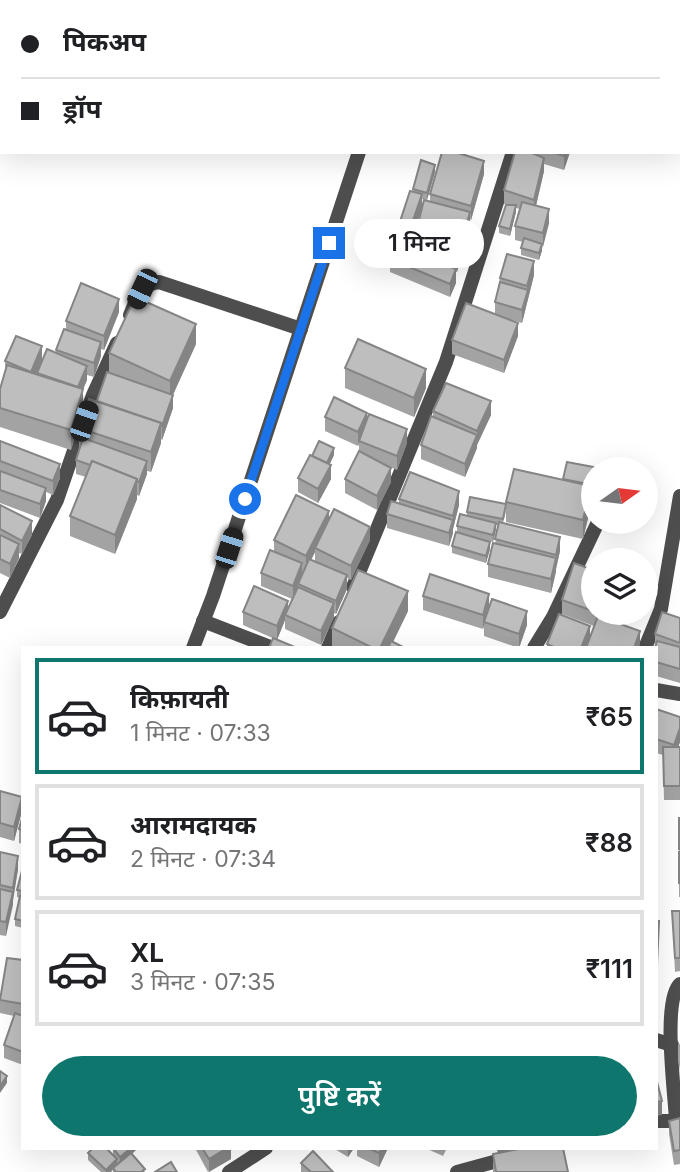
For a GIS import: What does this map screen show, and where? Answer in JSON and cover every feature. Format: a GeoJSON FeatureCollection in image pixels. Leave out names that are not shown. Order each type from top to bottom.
{"type":"FeatureCollection","features":[{"type":"Feature","properties":{"kind":"street"},"geometry":{"type":"LineString","coordinates":[[194,646],[358,154]]}},
{"type":"Feature","properties":{"kind":"street"},"geometry":{"type":"LineString","coordinates":[[329,646],[446,362],[512,154]]}},
{"type":"Feature","properties":{"kind":"street"},"geometry":{"type":"LineString","coordinates":[[0,611],[57,500],[93,395],[142,289],[150,283],[159,282],[301,329]]}},
{"type":"Feature","properties":{"kind":"street"},"geometry":{"type":"LineString","coordinates":[[646,646],[661,609],[680,496]]}},
{"type":"Feature","properties":{"kind":"street"},"geometry":{"type":"LineString","coordinates":[[535,646],[553,617],[592,534]]}},
{"type":"Feature","properties":{"kind":"street"},"geometry":{"type":"LineString","coordinates":[[203,621],[268,646]]}},
{"type":"Feature","properties":{"kind":"street"},"geometry":{"type":"LineString","coordinates":[[658,690],[680,694]]}},
{"type":"Feature","properties":{"kind":"street"},"geometry":{"type":"LineString","coordinates":[[658,1121],[678,1121],[671,1045],[673,995],[680,984]]}},
{"type":"Feature","properties":{"kind":"street"},"geometry":{"type":"LineString","coordinates":[[658,1041],[671,1045]]}},
{"type":"Feature","properties":{"kind":"street"},"geometry":{"type":"LineString","coordinates":[[229,1172],[263,1150]]}},
{"type":"Feature","properties":{"kind":"street"},"geometry":{"type":"LineString","coordinates":[[457,1172],[538,1150]]}},
{"type":"Feature","properties":{"kind":"building"},"geometry":{"type":"Polygon","coordinates":[[[441,154],[461,154],[484,161],[471,206],[430,194],[441,154]]]}},
{"type":"Feature","properties":{"kind":"building"},"geometry":{"type":"Polygon","coordinates":[[[514,154],[535,154],[544,158],[534,200],[504,190],[514,154]]]}},
{"type":"Feature","properties":{"kind":"building"},"geometry":{"type":"Polygon","coordinates":[[[421,160],[435,165],[427,193],[413,189],[421,160]]]}},
{"type":"Feature","properties":{"kind":"building"},"geometry":{"type":"Polygon","coordinates":[[[410,191],[422,194],[406,241],[395,237],[410,191]]]}},
{"type":"Feature","properties":{"kind":"building"},"geometry":{"type":"Polygon","coordinates":[[[424,200],[470,212],[457,259],[412,247],[424,200]]]}},
{"type":"Feature","properties":{"kind":"building"},"geometry":{"type":"Polygon","coordinates":[[[522,202],[549,209],[543,233],[515,226],[522,202]]]}},
{"type":"Feature","properties":{"kind":"building"},"geometry":{"type":"Polygon","coordinates":[[[506,205],[516,205],[510,229],[499,226],[506,205]]]}},
{"type":"Feature","properties":{"kind":"building"},"geometry":{"type":"Polygon","coordinates":[[[524,238],[542,244],[539,253],[521,248],[524,238]]]}},
{"type":"Feature","properties":{"kind":"building"},"geometry":{"type":"Polygon","coordinates":[[[395,245],[456,269],[450,284],[390,259],[395,245]]]}},
{"type":"Feature","properties":{"kind":"building"},"geometry":{"type":"Polygon","coordinates":[[[507,254],[534,261],[527,286],[500,278],[507,254]]]}},
{"type":"Feature","properties":{"kind":"building"},"geometry":{"type":"Polygon","coordinates":[[[500,282],[528,290],[522,310],[495,302],[500,282]]]}},
{"type":"Feature","properties":{"kind":"building"},"geometry":{"type":"Polygon","coordinates":[[[81,283],[119,299],[104,336],[66,321],[81,283]]]}},
{"type":"Feature","properties":{"kind":"building"},"geometry":{"type":"Polygon","coordinates":[[[135,297],[196,324],[170,381],[109,353],[135,297]]]}},
{"type":"Feature","properties":{"kind":"building"},"geometry":{"type":"Polygon","coordinates":[[[466,303],[518,323],[504,360],[452,340],[466,303]]]}},
{"type":"Feature","properties":{"kind":"building"},"geometry":{"type":"Polygon","coordinates":[[[64,329],[101,342],[94,363],[56,350],[64,329]]]}},
{"type":"Feature","properties":{"kind":"building"},"geometry":{"type":"Polygon","coordinates":[[[16,336],[42,346],[31,372],[5,361],[16,336]]]}},
{"type":"Feature","properties":{"kind":"building"},"geometry":{"type":"Polygon","coordinates":[[[358,339],[426,369],[414,398],[345,368],[358,339]]]}},
{"type":"Feature","properties":{"kind":"building"},"geometry":{"type":"Polygon","coordinates":[[[47,349],[87,366],[78,387],[37,373],[47,349]]]}},
{"type":"Feature","properties":{"kind":"building"},"geometry":{"type":"Polygon","coordinates":[[[7,365],[83,389],[71,430],[0,408],[0,389],[7,365]]]}},
{"type":"Feature","properties":{"kind":"building"},"geometry":{"type":"Polygon","coordinates":[[[107,372],[173,395],[162,426],[161,423],[97,401],[107,372]]]}},
{"type":"Feature","properties":{"kind":"building"},"geometry":{"type":"Polygon","coordinates":[[[446,383],[491,401],[477,431],[433,411],[446,383]]]}},
{"type":"Feature","properties":{"kind":"building"},"geometry":{"type":"Polygon","coordinates":[[[334,397],[367,413],[358,432],[325,417],[334,397]]]}},
{"type":"Feature","properties":{"kind":"building"},"geometry":{"type":"Polygon","coordinates":[[[89,399],[161,423],[151,452],[79,428],[89,399]]]}},
{"type":"Feature","properties":{"kind":"building"},"geometry":{"type":"Polygon","coordinates":[[[369,414],[407,429],[397,456],[359,441],[369,414]]]}},
{"type":"Feature","properties":{"kind":"building"},"geometry":{"type":"Polygon","coordinates":[[[431,416],[477,435],[465,464],[421,445],[431,416]]]}},
{"type":"Feature","properties":{"kind":"building"},"geometry":{"type":"Polygon","coordinates":[[[83,438],[147,461],[139,482],[92,461],[90,465],[76,460],[83,438]]]}},
{"type":"Feature","properties":{"kind":"building"},"geometry":{"type":"Polygon","coordinates":[[[0,441],[60,464],[53,481],[0,461],[0,441]]]}},
{"type":"Feature","properties":{"kind":"building"},"geometry":{"type":"Polygon","coordinates":[[[319,441],[334,448],[327,463],[312,456],[319,441]]]}},
{"type":"Feature","properties":{"kind":"building"},"geometry":{"type":"Polygon","coordinates":[[[359,451],[391,468],[377,496],[345,479],[359,451]]]}},
{"type":"Feature","properties":{"kind":"building"},"geometry":{"type":"Polygon","coordinates":[[[310,455],[331,465],[318,489],[298,478],[310,455]]]}},
{"type":"Feature","properties":{"kind":"building"},"geometry":{"type":"Polygon","coordinates":[[[92,461],[137,479],[115,535],[70,516],[92,461]]]}},
{"type":"Feature","properties":{"kind":"building"},"geometry":{"type":"Polygon","coordinates":[[[567,462],[581,465],[581,483],[563,479],[567,462]]]}},
{"type":"Feature","properties":{"kind":"building"},"geometry":{"type":"Polygon","coordinates":[[[514,469],[581,484],[581,520],[506,502],[514,469]]]}},
{"type":"Feature","properties":{"kind":"building"},"geometry":{"type":"Polygon","coordinates":[[[0,471],[46,488],[40,504],[0,490],[0,471]]]}},
{"type":"Feature","properties":{"kind":"building"},"geometry":{"type":"Polygon","coordinates":[[[410,472],[459,491],[453,516],[399,499],[410,472]]]}},
{"type":"Feature","properties":{"kind":"building"},"geometry":{"type":"Polygon","coordinates":[[[296,495],[329,511],[306,556],[274,540],[296,495]]]}},
{"type":"Feature","properties":{"kind":"building"},"geometry":{"type":"Polygon","coordinates":[[[470,497],[506,504],[503,519],[467,512],[470,497]]]}},
{"type":"Feature","properties":{"kind":"building"},"geometry":{"type":"Polygon","coordinates":[[[391,501],[453,520],[449,533],[387,514],[391,501]]]}},
{"type":"Feature","properties":{"kind":"building"},"geometry":{"type":"Polygon","coordinates":[[[0,505],[32,521],[22,541],[0,529],[0,505]]]}},
{"type":"Feature","properties":{"kind":"building"},"geometry":{"type":"Polygon","coordinates":[[[334,509],[370,527],[351,566],[315,548],[334,509]]]}},
{"type":"Feature","properties":{"kind":"building"},"geometry":{"type":"Polygon","coordinates":[[[460,514],[496,523],[493,535],[457,526],[460,514]]]}},
{"type":"Feature","properties":{"kind":"building"},"geometry":{"type":"Polygon","coordinates":[[[499,522],[560,537],[556,555],[495,539],[499,522]]]}},
{"type":"Feature","properties":{"kind":"building"},"geometry":{"type":"Polygon","coordinates":[[[456,532],[490,542],[486,556],[452,546],[456,532]]]}},
{"type":"Feature","properties":{"kind":"building"},"geometry":{"type":"Polygon","coordinates":[[[0,535],[19,544],[10,564],[0,559],[0,535]]]}},
{"type":"Feature","properties":{"kind":"building"},"geometry":{"type":"Polygon","coordinates":[[[493,543],[556,558],[551,579],[488,564],[493,543]]]}},
{"type":"Feature","properties":{"kind":"building"},"geometry":{"type":"Polygon","coordinates":[[[270,550],[302,563],[293,586],[261,573],[270,550]]]}},
{"type":"Feature","properties":{"kind":"building"},"geometry":{"type":"Polygon","coordinates":[[[309,559],[347,575],[336,601],[298,584],[309,559]]]}},
{"type":"Feature","properties":{"kind":"building"},"geometry":{"type":"Polygon","coordinates":[[[574,563],[581,566],[581,607],[562,600],[574,563]]]}},
{"type":"Feature","properties":{"kind":"building"},"geometry":{"type":"Polygon","coordinates":[[[358,570],[408,591],[381,646],[369,646],[332,628],[358,570]]]}},
{"type":"Feature","properties":{"kind":"building"},"geometry":{"type":"Polygon","coordinates":[[[430,574],[489,594],[483,615],[423,596],[430,574]]]}},
{"type":"Feature","properties":{"kind":"building"},"geometry":{"type":"Polygon","coordinates":[[[254,586],[288,601],[277,626],[243,612],[254,586]]]}},
{"type":"Feature","properties":{"kind":"building"},"geometry":{"type":"Polygon","coordinates":[[[298,587],[334,603],[321,631],[285,615],[298,587]]]}},
{"type":"Feature","properties":{"kind":"building"},"geometry":{"type":"Polygon","coordinates":[[[492,599],[527,611],[519,634],[484,622],[492,599]]]}},
{"type":"Feature","properties":{"kind":"building"},"geometry":{"type":"Polygon","coordinates":[[[662,612],[680,618],[680,643],[655,634],[662,612]]]}},
{"type":"Feature","properties":{"kind":"building"},"geometry":{"type":"Polygon","coordinates":[[[559,614],[581,623],[581,625],[590,626],[582,646],[547,644],[559,614]]]}},
{"type":"Feature","properties":{"kind":"building"},"geometry":{"type":"Polygon","coordinates":[[[595,625],[623,625],[640,631],[635,646],[587,646],[595,625]]]}},
{"type":"Feature","properties":{"kind":"building"},"geometry":{"type":"Polygon","coordinates":[[[273,638],[292,646],[270,646],[273,638]]]}},
{"type":"Feature","properties":{"kind":"building"},"geometry":{"type":"Polygon","coordinates":[[[657,641],[680,647],[680,669],[658,663],[658,646],[656,646],[657,641]]]}},
{"type":"Feature","properties":{"kind":"building"},"geometry":{"type":"Polygon","coordinates":[[[658,710],[680,717],[680,728],[674,745],[658,740],[658,710]]]}},
{"type":"Feature","properties":{"kind":"building"},"geometry":{"type":"Polygon","coordinates":[[[663,747],[680,747],[680,786],[664,786],[663,747]]]}},
{"type":"Feature","properties":{"kind":"building"},"geometry":{"type":"Polygon","coordinates":[[[0,791],[21,797],[14,827],[0,823],[0,791]]]}},
{"type":"Feature","properties":{"kind":"building"},"geometry":{"type":"Polygon","coordinates":[[[680,818],[680,849],[679,849],[680,818]]]}},
{"type":"Feature","properties":{"kind":"building"},"geometry":{"type":"Polygon","coordinates":[[[0,852],[18,856],[13,888],[0,885],[0,852]]]}},
{"type":"Feature","properties":{"kind":"building"},"geometry":{"type":"Polygon","coordinates":[[[680,852],[680,883],[679,883],[680,852]]]}},
{"type":"Feature","properties":{"kind":"building"},"geometry":{"type":"Polygon","coordinates":[[[21,875],[21,891],[17,890],[21,875]]]}},
{"type":"Feature","properties":{"kind":"building"},"geometry":{"type":"Polygon","coordinates":[[[0,889],[13,892],[6,922],[0,921],[0,889]]]}},
{"type":"Feature","properties":{"kind":"building"},"geometry":{"type":"Polygon","coordinates":[[[20,896],[21,920],[15,919],[20,896]]]}},
{"type":"Feature","properties":{"kind":"building"},"geometry":{"type":"Polygon","coordinates":[[[672,911],[680,911],[680,958],[675,958],[672,911]]]}},
{"type":"Feature","properties":{"kind":"building"},"geometry":{"type":"Polygon","coordinates":[[[7,958],[21,960],[21,1004],[0,1000],[7,958]]]}},
{"type":"Feature","properties":{"kind":"building"},"geometry":{"type":"Polygon","coordinates":[[[15,1013],[21,1015],[21,1051],[4,1045],[15,1013]]]}},
{"type":"Feature","properties":{"kind":"building"},"geometry":{"type":"Polygon","coordinates":[[[0,1071],[7,1076],[0,1086],[0,1071]]]}},
{"type":"Feature","properties":{"kind":"building"},"geometry":{"type":"Polygon","coordinates":[[[658,1086],[662,1101],[658,1102],[658,1086]]]}},
{"type":"Feature","properties":{"kind":"building"},"geometry":{"type":"Polygon","coordinates":[[[680,1118],[680,1150],[674,1151],[669,1121],[680,1118]]]}},
{"type":"Feature","properties":{"kind":"building"},"geometry":{"type":"Polygon","coordinates":[[[91,1150],[108,1150],[117,1159],[106,1170],[88,1153],[91,1150]]]}},
{"type":"Feature","properties":{"kind":"building"},"geometry":{"type":"Polygon","coordinates":[[[115,1150],[129,1150],[120,1157],[115,1150]]]}},
{"type":"Feature","properties":{"kind":"building"},"geometry":{"type":"Polygon","coordinates":[[[203,1150],[224,1150],[209,1159],[203,1150]]]}},
{"type":"Feature","properties":{"kind":"building"},"geometry":{"type":"Polygon","coordinates":[[[514,1150],[563,1150],[568,1172],[496,1172],[493,1154],[514,1150]]]}},
{"type":"Feature","properties":{"kind":"building"},"geometry":{"type":"Polygon","coordinates":[[[313,1151],[333,1172],[311,1172],[301,1163],[313,1151]]]}},
{"type":"Feature","properties":{"kind":"building"},"geometry":{"type":"Polygon","coordinates":[[[131,1153],[145,1169],[141,1172],[116,1172],[113,1168],[131,1153]]]}},
{"type":"Feature","properties":{"kind":"building"},"geometry":{"type":"Polygon","coordinates":[[[171,1162],[177,1172],[155,1172],[171,1162]]]}},
{"type":"Feature","properties":{"kind":"route"},"geometry":{"type":"LineString","coordinates":[[245,499],[329,243]]}}]}
